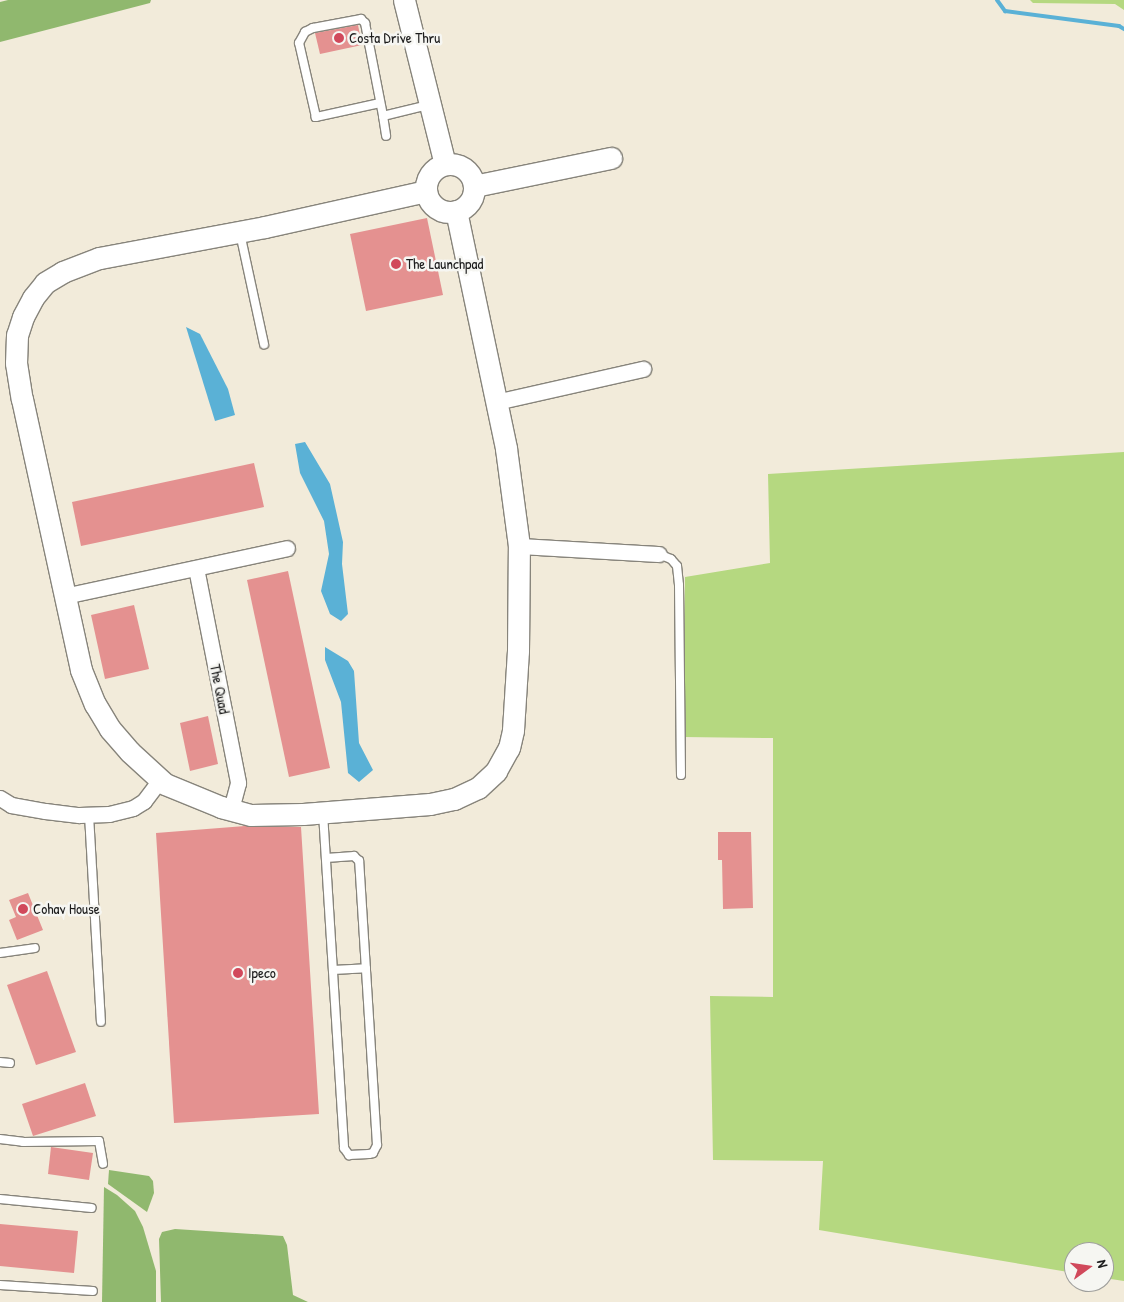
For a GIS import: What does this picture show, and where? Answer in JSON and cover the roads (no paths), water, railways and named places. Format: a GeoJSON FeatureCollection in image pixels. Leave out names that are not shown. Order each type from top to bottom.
{"type":"FeatureCollection","features":[{"type":"Feature","properties":{"kind":"street"},"geometry":{"type":"LineString","coordinates":[[404,0],[445,164]]}},
{"type":"Feature","properties":{"kind":"street"},"geometry":{"type":"LineString","coordinates":[[474,186],[611,158]]}},
{"type":"Feature","properties":{"kind":"street"},"geometry":{"type":"LineString","coordinates":[[445,164],[461,166],[468,172],[474,186],[469,202],[456,211],[449,212],[434,206],[426,192],[428,178],[432,172],[445,164]]}},
{"type":"Feature","properties":{"kind":"street"},"geometry":{"type":"LineString","coordinates":[[426,192],[240,232],[99,258],[83,263],[45,283],[33,298],[23,317],[17,335],[16,363],[22,399],[81,670],[95,704],[115,734],[160,780],[189,796],[251,815],[323,813],[430,804],[454,799],[478,788],[496,771],[509,748],[513,730],[518,650],[519,546],[506,448],[456,211]]}},
{"type":"Feature","properties":{"kind":"street"},"geometry":{"type":"LineString","coordinates":[[496,402],[644,369]]}},
{"type":"Feature","properties":{"kind":"street"},"geometry":{"type":"LineString","coordinates":[[519,546],[659,554]]}},
{"type":"Feature","properties":{"kind":"street"},"geometry":{"type":"LineString","coordinates":[[64,596],[287,548]]}},
{"type":"Feature","properties":{"kind":"street","name":"The Quad"},"geometry":{"type":"LineString","coordinates":[[196,568],[238,782],[231,810]]}},
{"type":"Feature","properties":{"kind":"street"},"geometry":{"type":"LineString","coordinates":[[0,798],[11,805],[45,811],[89,815],[109,814],[133,808],[144,801],[160,780]]}},
{"type":"Feature","properties":{"kind":"lane"},"geometry":{"type":"LineString","coordinates":[[380,103],[316,117],[299,43],[305,32],[313,28],[361,19],[365,23],[383,116],[386,136]]}},
{"type":"Feature","properties":{"kind":"lane"},"geometry":{"type":"LineString","coordinates":[[383,116],[430,104]]}},
{"type":"Feature","properties":{"kind":"lane"},"geometry":{"type":"LineString","coordinates":[[240,232],[264,344]]}},
{"type":"Feature","properties":{"kind":"lane"},"geometry":{"type":"LineString","coordinates":[[659,554],[671,559],[677,566],[679,585],[681,775]]}},
{"type":"Feature","properties":{"kind":"lane"},"geometry":{"type":"LineString","coordinates":[[323,813],[344,1148],[349,1155],[373,1153],[377,1145],[359,861],[354,856],[326,858]]}},
{"type":"Feature","properties":{"kind":"lane"},"geometry":{"type":"LineString","coordinates":[[89,815],[101,1022]]}},
{"type":"Feature","properties":{"kind":"lane"},"geometry":{"type":"LineString","coordinates":[[0,953],[35,948]]}},
{"type":"Feature","properties":{"kind":"lane"},"geometry":{"type":"LineString","coordinates":[[333,970],[366,968]]}},
{"type":"Feature","properties":{"kind":"lane"},"geometry":{"type":"LineString","coordinates":[[0,1062],[10,1063]]}},
{"type":"Feature","properties":{"kind":"lane"},"geometry":{"type":"LineString","coordinates":[[0,1139],[23,1142],[99,1141],[103,1164]]}},
{"type":"Feature","properties":{"kind":"lane"},"geometry":{"type":"LineString","coordinates":[[0,1199],[92,1208]]}},
{"type":"Feature","properties":{"kind":"lane"},"geometry":{"type":"LineString","coordinates":[[0,1285],[93,1291]]}},
{"type":"Feature","properties":{"kind":"water"},"geometry":{"type":"Polygon","coordinates":[[[186,327],[200,334],[228,389],[235,415],[215,421],[186,327]]]}},
{"type":"Feature","properties":{"kind":"water"},"geometry":{"type":"Polygon","coordinates":[[[305,442],[330,484],[343,542],[342,564],[348,614],[341,621],[330,614],[321,591],[329,554],[324,521],[300,473],[295,444],[305,442]]]}},
{"type":"Feature","properties":{"kind":"water"},"geometry":{"type":"Polygon","coordinates":[[[325,647],[348,661],[354,671],[359,743],[373,770],[359,782],[348,773],[341,702],[325,660],[325,647]]]}},
{"type":"Feature","properties":{"kind":"waterway"},"geometry":{"type":"LineString","coordinates":[[997,0],[1005,11],[1119,26],[1124,29]]}},
{"type":"Feature","properties":{"kind":"place","name":"Costa Drive Thru"},"geometry":{"type":"Point","coordinates":[339,38]}},
{"type":"Feature","properties":{"kind":"place","name":"The Launchpad"},"geometry":{"type":"Point","coordinates":[396,264]}},
{"type":"Feature","properties":{"kind":"place","name":"Cohav House"},"geometry":{"type":"Point","coordinates":[23,909]}},
{"type":"Feature","properties":{"kind":"place","name":"Ipeco"},"geometry":{"type":"Point","coordinates":[238,973]}}]}
